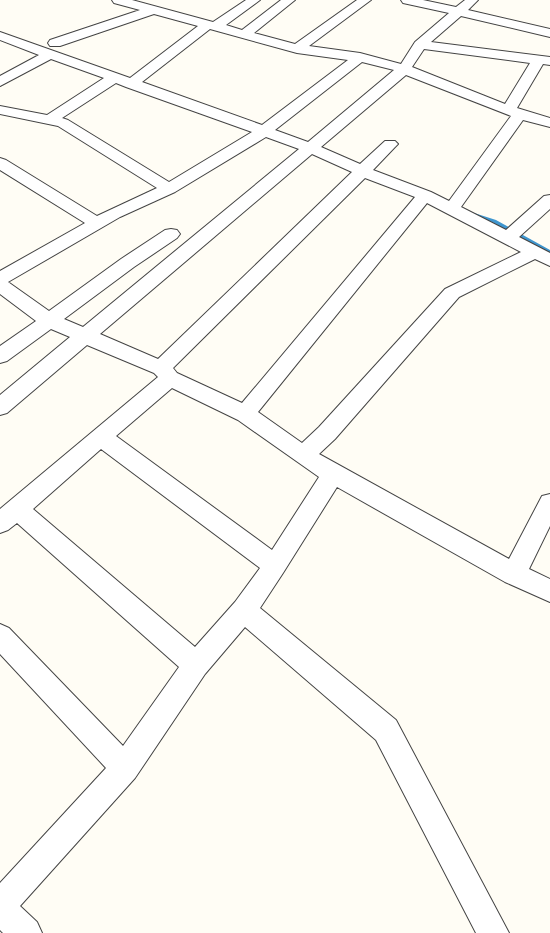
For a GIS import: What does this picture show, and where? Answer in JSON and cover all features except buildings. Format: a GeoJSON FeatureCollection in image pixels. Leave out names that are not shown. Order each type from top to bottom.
{"type":"FeatureCollection","features":[{"type":"Feature","properties":{"kind":"street"},"geometry":{"type":"LineString","coordinates":[[118,0],[297,49],[360,57],[404,69],[514,112],[550,123]]}},
{"type":"Feature","properties":{"kind":"street"},"geometry":{"type":"LineString","coordinates":[[0,82],[52,48],[154,10],[170,0]]}},
{"type":"Feature","properties":{"kind":"street"},"geometry":{"type":"LineString","coordinates":[[136,80],[211,26],[254,0]]}},
{"type":"Feature","properties":{"kind":"street"},"geometry":{"type":"LineString","coordinates":[[244,35],[289,0]]}},
{"type":"Feature","properties":{"kind":"street"},"geometry":{"type":"LineString","coordinates":[[297,49],[365,0]]}},
{"type":"Feature","properties":{"kind":"street"},"geometry":{"type":"LineString","coordinates":[[407,0],[550,33]]}},
{"type":"Feature","properties":{"kind":"street"},"geometry":{"type":"LineString","coordinates":[[0,407],[404,69],[420,45],[472,0]]}},
{"type":"Feature","properties":{"kind":"street"},"geometry":{"type":"LineString","coordinates":[[0,24],[52,48],[72,55],[118,66],[136,80]]}},
{"type":"Feature","properties":{"kind":"street"},"geometry":{"type":"LineString","coordinates":[[0,36],[52,48]]}},
{"type":"Feature","properties":{"kind":"street"},"geometry":{"type":"LineString","coordinates":[[420,45],[544,61],[514,112],[452,208]]}},
{"type":"Feature","properties":{"kind":"street"},"geometry":{"type":"LineString","coordinates":[[72,55],[115,77],[136,80],[316,144],[367,166],[452,208],[543,256]]}},
{"type":"Feature","properties":{"kind":"street"},"geometry":{"type":"LineString","coordinates":[[0,279],[97,222],[169,189],[268,128],[360,57]]}},
{"type":"Feature","properties":{"kind":"street"},"geometry":{"type":"LineString","coordinates":[[51,120],[115,77]]}},
{"type":"Feature","properties":{"kind":"street"},"geometry":{"type":"LineString","coordinates":[[0,110],[51,120],[74,130],[169,189]]}},
{"type":"Feature","properties":{"kind":"street"},"geometry":{"type":"LineString","coordinates":[[196,665],[9,516],[101,437],[166,373],[390,144]]}},
{"type":"Feature","properties":{"kind":"street"},"geometry":{"type":"LineString","coordinates":[[0,164],[97,222]]}},
{"type":"Feature","properties":{"kind":"street"},"geometry":{"type":"LineString","coordinates":[[246,414],[425,195]]}},
{"type":"Feature","properties":{"kind":"street"},"geometry":{"type":"LineString","coordinates":[[508,237],[550,200]]}},
{"type":"Feature","properties":{"kind":"street"},"geometry":{"type":"LineString","coordinates":[[0,356],[144,251],[171,234]]}},
{"type":"Feature","properties":{"kind":"street"},"geometry":{"type":"LineString","coordinates":[[303,455],[327,433],[452,293],[543,256]]}},
{"type":"Feature","properties":{"kind":"street"},"geometry":{"type":"LineString","coordinates":[[0,285],[50,321],[166,373],[246,414],[303,455],[333,474],[514,574],[550,592]]}},
{"type":"Feature","properties":{"kind":"street"},"geometry":{"type":"LineString","coordinates":[[101,437],[275,566]]}},
{"type":"Feature","properties":{"kind":"street"},"geometry":{"type":"LineString","coordinates":[[26,933],[0,907],[126,768],[196,665],[244,610],[275,566],[333,474]]}},
{"type":"Feature","properties":{"kind":"street"},"geometry":{"type":"LineString","coordinates":[[514,574],[550,504]]}},
{"type":"Feature","properties":{"kind":"street"},"geometry":{"type":"LineString","coordinates":[[244,610],[327,682],[386,730],[493,933]]}},
{"type":"Feature","properties":{"kind":"street"},"geometry":{"type":"LineString","coordinates":[[0,636],[126,768]]}},
{"type":"Feature","properties":{"kind":"waterway"},"geometry":{"type":"LineString","coordinates":[[471,214],[494,221],[550,252]]}}]}
